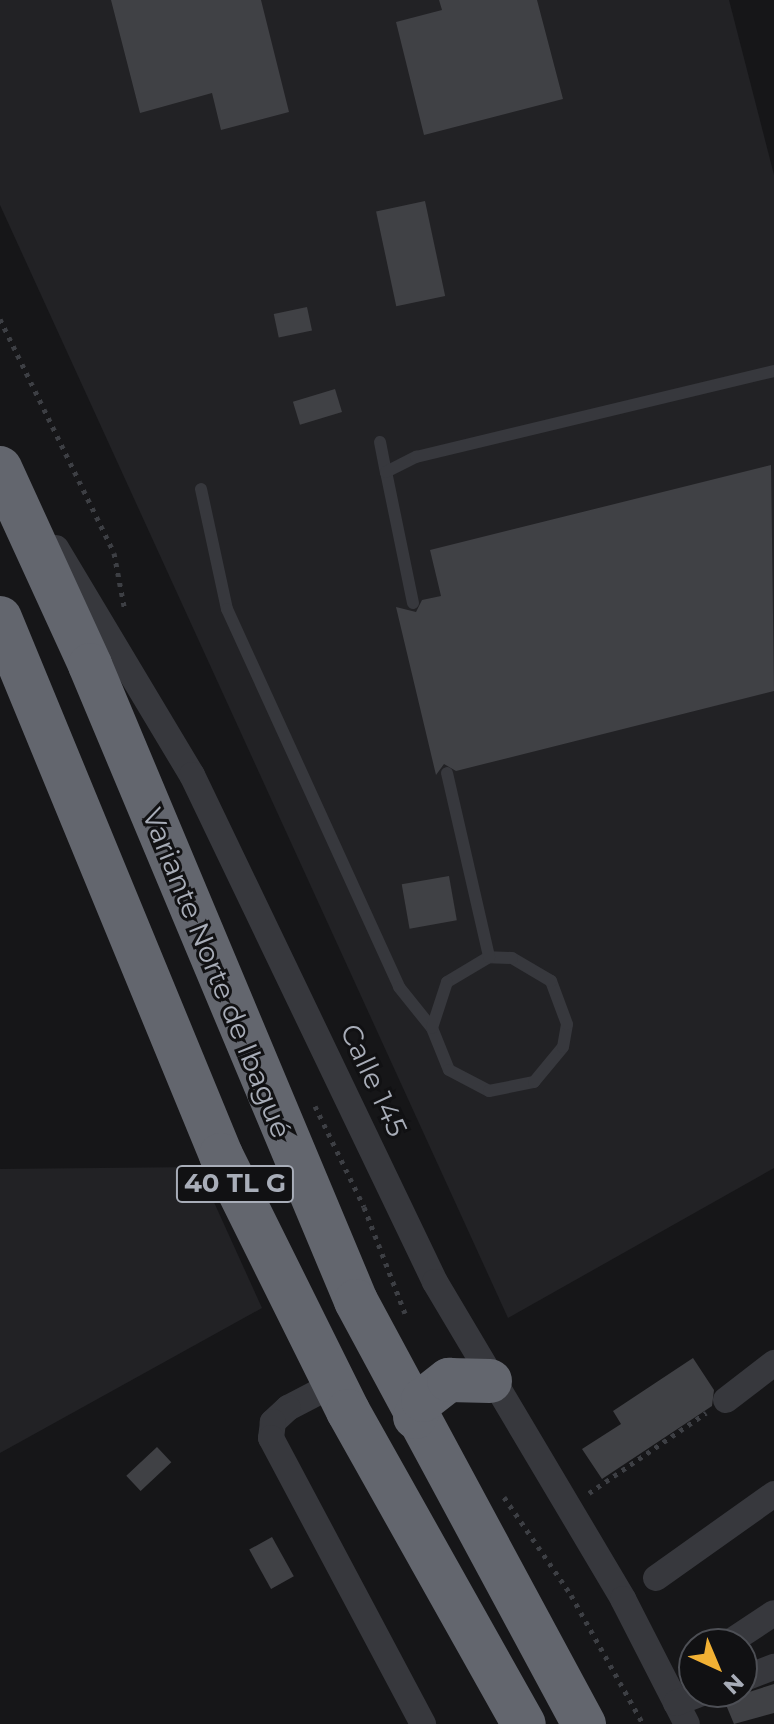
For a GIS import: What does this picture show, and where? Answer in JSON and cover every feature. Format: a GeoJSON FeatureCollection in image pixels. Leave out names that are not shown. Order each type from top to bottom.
{"type":"FeatureCollection","features":[{"type":"Feature","properties":{"kind":"highway","name":"Variante Norte de Ibagué"},"geometry":{"type":"LineString","coordinates":[[0,466],[90,665],[356,1301],[415,1417],[584,1724]]}},
{"type":"Feature","properties":{"kind":"highway","name":"40 TL G"},"geometry":{"type":"LineString","coordinates":[[0,618],[221,1155],[334,1384],[524,1724]]}},
{"type":"Feature","properties":{"kind":"highway"},"geometry":{"type":"LineString","coordinates":[[415,1417],[423,1400],[449,1380],[490,1381]]}},
{"type":"Feature","properties":{"kind":"street","name":"Calle 145"},"geometry":{"type":"LineString","coordinates":[[0,466],[192,775],[435,1282],[490,1381],[568,1507],[682,1713]]}},
{"type":"Feature","properties":{"kind":"street"},"geometry":{"type":"LineString","coordinates":[[726,1400],[774,1363]]}},
{"type":"Feature","properties":{"kind":"street"},"geometry":{"type":"LineString","coordinates":[[334,1384],[288,1408],[273,1422],[271,1438],[423,1724]]}},
{"type":"Feature","properties":{"kind":"street"},"geometry":{"type":"LineString","coordinates":[[656,1578],[774,1494]]}},
{"type":"Feature","properties":{"kind":"street"},"geometry":{"type":"LineString","coordinates":[[751,1628],[774,1613]]}},
{"type":"Feature","properties":{"kind":"lane"},"geometry":{"type":"LineString","coordinates":[[386,472],[416,457],[774,371]]}},
{"type":"Feature","properties":{"kind":"lane"},"geometry":{"type":"LineString","coordinates":[[380,442],[413,603]]}},
{"type":"Feature","properties":{"kind":"lane"},"geometry":{"type":"LineString","coordinates":[[201,489],[233,624],[399,987],[432,1028],[449,1070],[467,1084],[512,1090],[551,1066],[563,1047],[563,1001],[534,966],[489,957],[447,982],[432,1028]]}},
{"type":"Feature","properties":{"kind":"lane"},"geometry":{"type":"LineString","coordinates":[[447,773],[489,957]]}},
{"type":"Feature","properties":{"kind":"path"},"geometry":{"type":"LineString","coordinates":[[568,1507],[726,1400]]}},
{"type":"Feature","properties":{"kind":"path"},"geometry":{"type":"LineString","coordinates":[[501,1493],[571,1595],[643,1724]]}},
{"type":"Feature","properties":{"kind":"shaded area"},"geometry":{"type":"Polygon","coordinates":[[[0,0],[729,0],[774,175],[774,1168],[508,1318],[0,205],[0,0]]]}},
{"type":"Feature","properties":{"kind":"shaded area"},"geometry":{"type":"Polygon","coordinates":[[[198,1167],[262,1308],[0,1453],[0,1169],[198,1167]]]}},
{"type":"Feature","properties":{"kind":"building"},"geometry":{"type":"Polygon","coordinates":[[[111,0],[261,0],[289,112],[221,130],[212,93],[140,113],[111,0]]]}},
{"type":"Feature","properties":{"kind":"building"},"geometry":{"type":"Polygon","coordinates":[[[439,0],[537,0],[563,99],[424,135],[396,22],[442,10],[439,0]]]}},
{"type":"Feature","properties":{"kind":"building"},"geometry":{"type":"Polygon","coordinates":[[[425,201],[445,296],[396,306],[376,211],[425,201]]]}},
{"type":"Feature","properties":{"kind":"building"},"geometry":{"type":"Polygon","coordinates":[[[307,307],[312,330],[279,338],[274,314],[307,307]]]}},
{"type":"Feature","properties":{"kind":"building"},"geometry":{"type":"Polygon","coordinates":[[[335,389],[342,412],[300,425],[293,402],[335,389]]]}},
{"type":"Feature","properties":{"kind":"building"},"geometry":{"type":"Polygon","coordinates":[[[771,465],[774,691],[456,771],[444,764],[436,775],[396,607],[416,612],[422,600],[441,596],[430,550],[771,465]]]}},
{"type":"Feature","properties":{"kind":"building"},"geometry":{"type":"Polygon","coordinates":[[[449,876],[457,920],[410,929],[402,884],[449,876]]]}},
{"type":"Feature","properties":{"kind":"building"},"geometry":{"type":"Polygon","coordinates":[[[693,1358],[714,1390],[712,1406],[602,1479],[582,1449],[621,1424],[613,1411],[693,1358]]]}},
{"type":"Feature","properties":{"kind":"building"},"geometry":{"type":"Polygon","coordinates":[[[157,1447],[171,1462],[141,1491],[126,1476],[157,1447]]]}},
{"type":"Feature","properties":{"kind":"building"},"geometry":{"type":"Polygon","coordinates":[[[272,1537],[294,1576],[271,1589],[249,1550],[272,1537]]]}},
{"type":"Feature","properties":{"kind":"building"},"geometry":{"type":"Polygon","coordinates":[[[774,1684],[774,1713],[734,1724],[727,1708],[758,1708],[758,1689],[774,1684]]]}}]}
